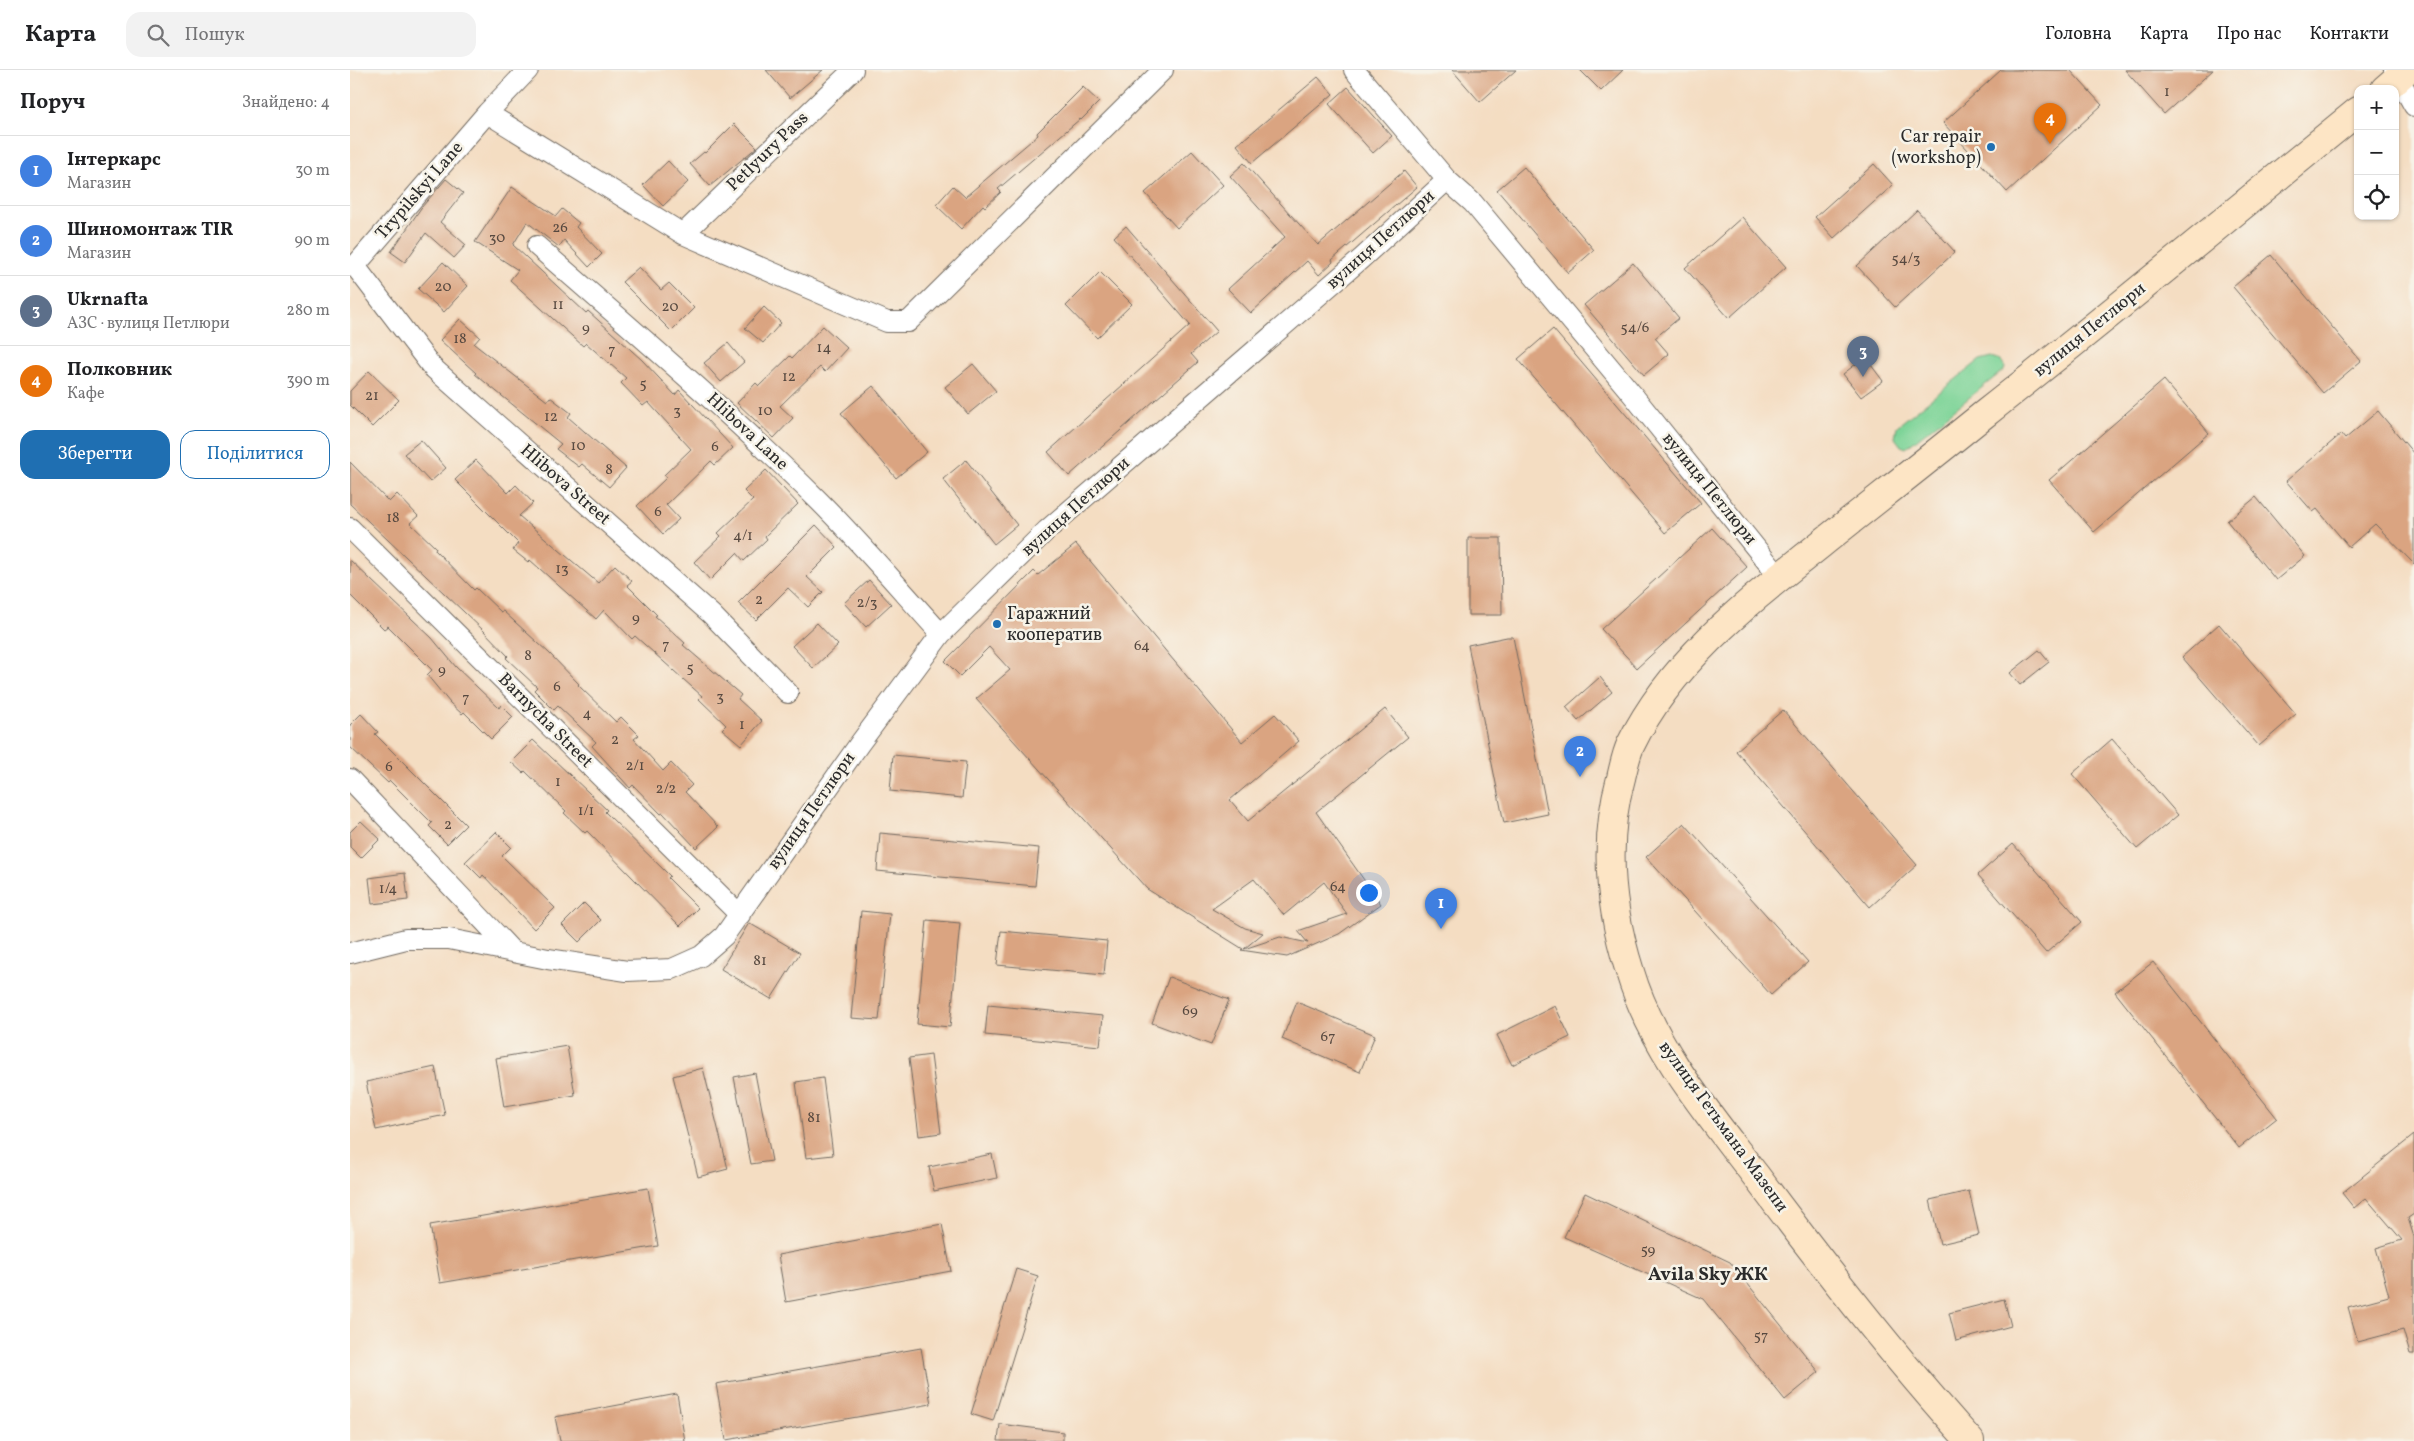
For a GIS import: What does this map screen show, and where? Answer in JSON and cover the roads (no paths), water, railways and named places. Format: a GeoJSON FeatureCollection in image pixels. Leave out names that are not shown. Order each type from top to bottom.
{"type":"FeatureCollection","features":[{"type":"Feature","properties":{"kind":"main road","name":"вулиця Петлюри"},"geometry":{"type":"LineString","coordinates":[[1780,578],[2078,340],[2354,114]]}},
{"type":"Feature","properties":{"kind":"main road","name":"вулиця Гетьмана Мазепи"},"geometry":{"type":"LineString","coordinates":[[1780,578],[1714,635],[1675,676],[1652,707],[1629,747],[1614,801],[1610,844],[1611,890],[1618,926],[1630,972],[1643,1010],[1665,1051],[1707,1111],[1844,1293],[1929,1396],[1970,1441]]}},
{"type":"Feature","properties":{"kind":"street","name":"Trypilskyi Lane"},"geometry":{"type":"LineString","coordinates":[[352,266],[528,70]]}},
{"type":"Feature","properties":{"kind":"street","name":"Petlyury Pass"},"geometry":{"type":"LineString","coordinates":[[683,234],[853,70]]}},
{"type":"Feature","properties":{"kind":"street"},"geometry":{"type":"LineString","coordinates":[[488,113],[683,234],[887,322],[908,322],[1163,70]]}},
{"type":"Feature","properties":{"kind":"street"},"geometry":{"type":"LineString","coordinates":[[1354,70],[1446,180]]}},
{"type":"Feature","properties":{"kind":"street"},"geometry":{"type":"LineString","coordinates":[[2396,76],[2414,106]]}},
{"type":"Feature","properties":{"kind":"street","name":"вулиця Петлюри"},"geometry":{"type":"LineString","coordinates":[[350,953],[406,939],[449,939],[627,971],[672,969],[700,956],[724,936],[740,915],[860,743],[941,634],[1047,530],[1361,259],[1446,180],[1473,203],[1632,394],[1780,578]]}},
{"type":"Feature","properties":{"kind":"street","name":"Hlibova Lane"},"geometry":{"type":"LineString","coordinates":[[537,246],[720,406],[774,456],[820,502],[941,634]]}},
{"type":"Feature","properties":{"kind":"street","name":"Hlibova Street"},"geometry":{"type":"LineString","coordinates":[[352,266],[432,367],[711,614],[788,693]]}},
{"type":"Feature","properties":{"kind":"street","name":"Barnycha Street"},"geometry":{"type":"LineString","coordinates":[[350,528],[740,915]]}},
{"type":"Feature","properties":{"kind":"street"},"geometry":{"type":"LineString","coordinates":[[350,779],[513,952]]}},
{"type":"Feature","properties":{"kind":"place","name":"Полковник"},"geometry":{"type":"Point","coordinates":[2050,144]}},
{"type":"Feature","properties":{"kind":"place","name":"Car repair (workshop)"},"geometry":{"type":"Point","coordinates":[1991,147]}},
{"type":"Feature","properties":{"kind":"place","name":"Ukrnafta"},"geometry":{"type":"Point","coordinates":[1863,377]}},
{"type":"Feature","properties":{"kind":"place","name":"Гаражний кооператив"},"geometry":{"type":"Point","coordinates":[997,624]}},
{"type":"Feature","properties":{"kind":"place","name":"Шиномонтаж TIR"},"geometry":{"type":"Point","coordinates":[1580,777]}},
{"type":"Feature","properties":{"kind":"place","name":"Інтеркарс"},"geometry":{"type":"Point","coordinates":[1441,929]}},
{"type":"Feature","properties":{"kind":"district","name":"Avila Sky ЖК"},"geometry":{"type":"Point","coordinates":[1708,1275]}}]}
